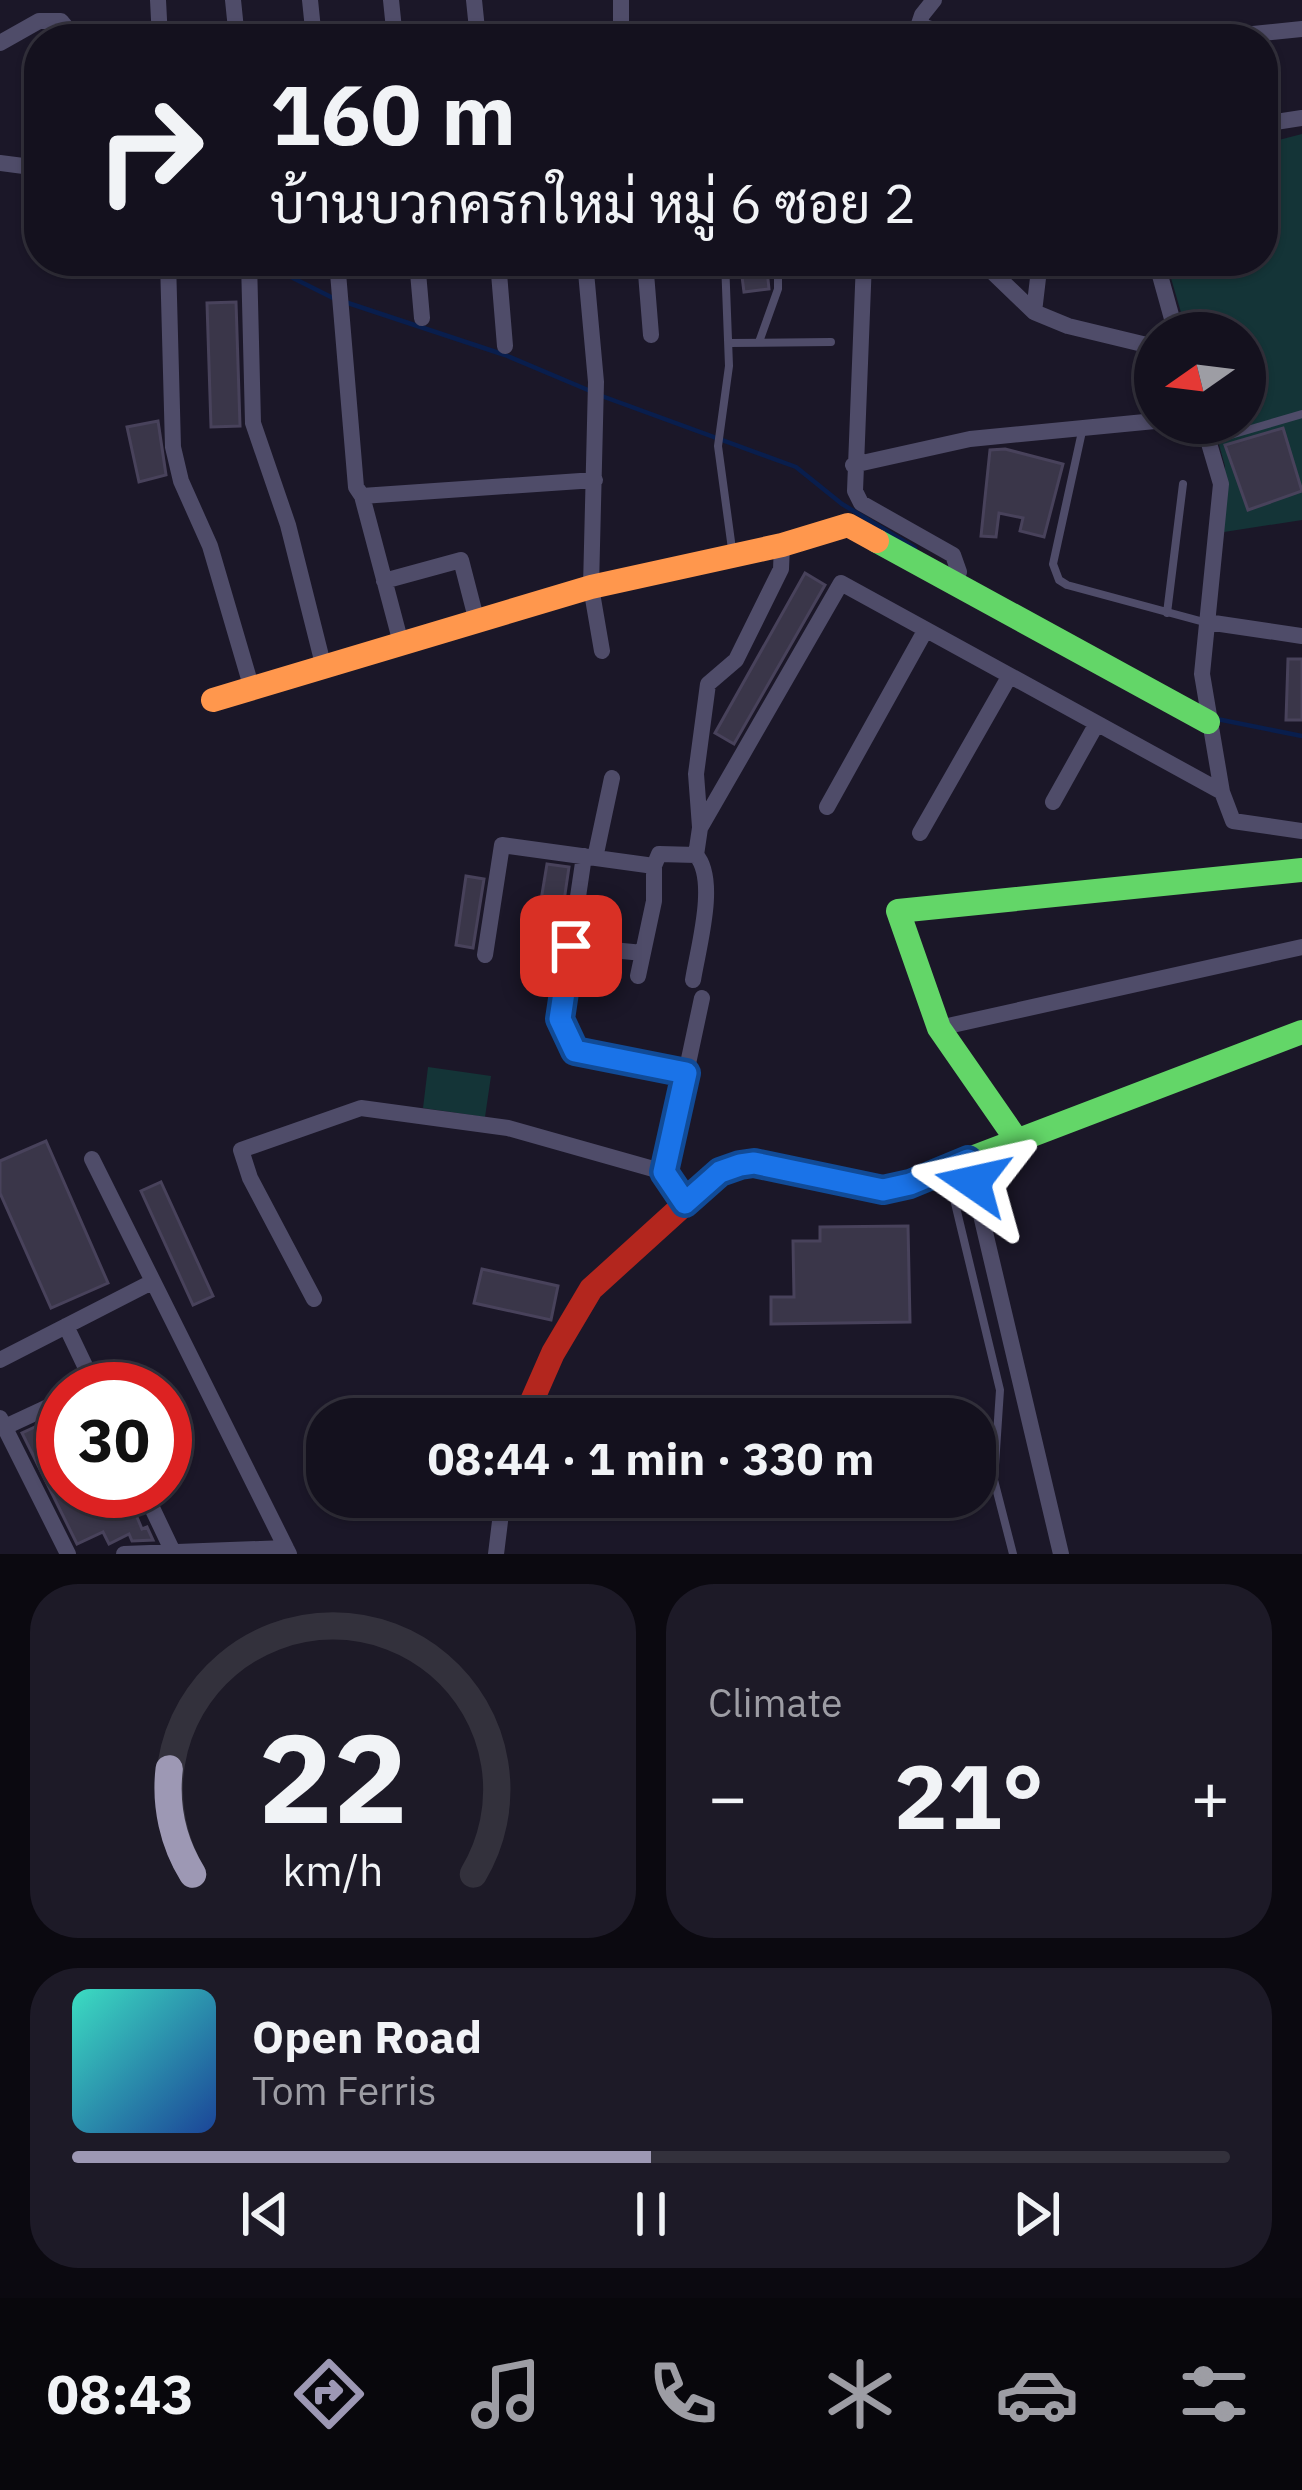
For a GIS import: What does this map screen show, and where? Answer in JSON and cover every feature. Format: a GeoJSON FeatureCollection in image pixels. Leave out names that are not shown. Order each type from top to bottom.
{"type":"FeatureCollection","features":[{"type":"Feature","properties":{"kind":"street"},"geometry":{"type":"LineString","coordinates":[[34,24],[64,24]]}},
{"type":"Feature","properties":{"kind":"street"},"geometry":{"type":"LineString","coordinates":[[169,276],[173,447],[182,482],[210,546],[252,689]]}},
{"type":"Feature","properties":{"kind":"street"},"geometry":{"type":"LineString","coordinates":[[249,276],[253,423],[288,525],[325,668]]}},
{"type":"Feature","properties":{"kind":"street"},"geometry":{"type":"LineString","coordinates":[[338,276],[356,488],[402,647]]}},
{"type":"Feature","properties":{"kind":"street"},"geometry":{"type":"LineString","coordinates":[[418,276],[422,318]]}},
{"type":"Feature","properties":{"kind":"street"},"geometry":{"type":"LineString","coordinates":[[499,276],[506,346]]}},
{"type":"Feature","properties":{"kind":"street"},"geometry":{"type":"LineString","coordinates":[[586,276],[596,412],[591,587],[602,651]]}},
{"type":"Feature","properties":{"kind":"street"},"geometry":{"type":"LineString","coordinates":[[646,276],[651,335]]}},
{"type":"Feature","properties":{"kind":"street"},"geometry":{"type":"LineString","coordinates":[[863,276],[854,491],[861,503],[952,556],[959,572],[953,583]]}},
{"type":"Feature","properties":{"kind":"street"},"geometry":{"type":"LineString","coordinates":[[997,276],[1034,312],[1068,326],[1134,342]]}},
{"type":"Feature","properties":{"kind":"street"},"geometry":{"type":"LineString","coordinates":[[1034,312],[1038,276]]}},
{"type":"Feature","properties":{"kind":"street"},"geometry":{"type":"LineString","coordinates":[[1160,276],[1170,312]]}},
{"type":"Feature","properties":{"kind":"street"},"geometry":{"type":"LineString","coordinates":[[854,465],[970,440],[1134,422]]}},
{"type":"Feature","properties":{"kind":"street"},"geometry":{"type":"LineString","coordinates":[[1209,444],[1221,484],[1202,674],[1222,792],[1233,821],[1302,831]]}},
{"type":"Feature","properties":{"kind":"street"},"geometry":{"type":"LineString","coordinates":[[362,496],[595,480]]}},
{"type":"Feature","properties":{"kind":"street"},"geometry":{"type":"LineString","coordinates":[[213,700],[591,587],[782,545],[848,525],[1208,722]]}},
{"type":"Feature","properties":{"kind":"street"},"geometry":{"type":"LineString","coordinates":[[693,980],[706,890],[706,870],[696,855],[700,828],[696,774],[708,684],[736,660],[781,569],[782,545]]}},
{"type":"Feature","properties":{"kind":"street"},"geometry":{"type":"LineString","coordinates":[[384,581],[461,560],[477,622]]}},
{"type":"Feature","properties":{"kind":"street"},"geometry":{"type":"LineString","coordinates":[[700,828],[841,583],[1222,792]]}},
{"type":"Feature","properties":{"kind":"street"},"geometry":{"type":"LineString","coordinates":[[1207,622],[1302,636]]}},
{"type":"Feature","properties":{"kind":"street"},"geometry":{"type":"LineString","coordinates":[[827,807],[926,631]]}},
{"type":"Feature","properties":{"kind":"street"},"geometry":{"type":"LineString","coordinates":[[920,833],[1009,676]]}},
{"type":"Feature","properties":{"kind":"street"},"geometry":{"type":"LineString","coordinates":[[1053,802],[1096,724]]}},
{"type":"Feature","properties":{"kind":"street"},"geometry":{"type":"LineString","coordinates":[[612,778],[590,857],[560,1019],[575,1051],[686,1073]]}},
{"type":"Feature","properties":{"kind":"street"},"geometry":{"type":"LineString","coordinates":[[485,955],[502,845],[654,866]]}},
{"type":"Feature","properties":{"kind":"street"},"geometry":{"type":"LineString","coordinates":[[638,976],[659,854],[696,855]]}},
{"type":"Feature","properties":{"kind":"street"},"geometry":{"type":"LineString","coordinates":[[1016,1139],[938,1028],[898,911],[1302,870]]}},
{"type":"Feature","properties":{"kind":"street"},"geometry":{"type":"LineString","coordinates":[[571,946],[643,953]]}},
{"type":"Feature","properties":{"kind":"street"},"geometry":{"type":"LineString","coordinates":[[938,1028],[1302,947]]}},
{"type":"Feature","properties":{"kind":"street"},"geometry":{"type":"LineString","coordinates":[[664,1172],[702,998]]}},
{"type":"Feature","properties":{"kind":"street"},"geometry":{"type":"LineString","coordinates":[[533,1398],[553,1353],[591,1289],[720,1172],[754,1163],[883,1190],[1302,1032]]}},
{"type":"Feature","properties":{"kind":"street"},"geometry":{"type":"LineString","coordinates":[[314,1299],[250,1178],[242,1150],[361,1108],[508,1128],[664,1172],[685,1203]]}},
{"type":"Feature","properties":{"kind":"street"},"geometry":{"type":"LineString","coordinates":[[92,1159],[287,1551],[124,1554]]}},
{"type":"Feature","properties":{"kind":"street"},"geometry":{"type":"LineString","coordinates":[[957,1165],[1061,1554]]}},
{"type":"Feature","properties":{"kind":"street"},"geometry":{"type":"LineString","coordinates":[[0,1360],[152,1282]]}},
{"type":"Feature","properties":{"kind":"street"},"geometry":{"type":"LineString","coordinates":[[66,1326],[81,1362]]}},
{"type":"Feature","properties":{"kind":"street"},"geometry":{"type":"LineString","coordinates":[[36,1410],[2,1423],[68,1554]]}},
{"type":"Feature","properties":{"kind":"street"},"geometry":{"type":"LineString","coordinates":[[157,1518],[173,1552]]}},
{"type":"Feature","properties":{"kind":"street"},"geometry":{"type":"LineString","coordinates":[[496,1554],[500,1518]]}},
{"type":"Feature","properties":{"kind":"lane"},"geometry":{"type":"LineString","coordinates":[[726,276],[729,366],[718,446],[733,556]]}},
{"type":"Feature","properties":{"kind":"lane"},"geometry":{"type":"LineString","coordinates":[[759,342],[778,290],[778,276]]}},
{"type":"Feature","properties":{"kind":"lane"},"geometry":{"type":"LineString","coordinates":[[728,343],[831,342]]}},
{"type":"Feature","properties":{"kind":"lane"},"geometry":{"type":"LineString","coordinates":[[1266,421],[1302,415]]}},
{"type":"Feature","properties":{"kind":"lane"},"geometry":{"type":"LineString","coordinates":[[1083,426],[1054,573],[1067,585],[1207,622]]}},
{"type":"Feature","properties":{"kind":"lane"},"geometry":{"type":"LineString","coordinates":[[1168,613],[1183,484]]}},
{"type":"Feature","properties":{"kind":"lane"},"geometry":{"type":"LineString","coordinates":[[957,1165],[1000,1390],[994,1480],[1012,1554]]}},
{"type":"Feature","properties":{"kind":"green space"},"geometry":{"type":"Polygon","coordinates":[[[1302,134],[1302,520],[1224,532],[1225,466],[1219,444],[1266,444],[1266,312],[1181,312],[1170,276],[1278,276],[1278,140],[1302,134]]]}},
{"type":"Feature","properties":{"kind":"green space"},"geometry":{"type":"Polygon","coordinates":[[[428,1067],[491,1076],[485,1117],[423,1108],[428,1067]]]}},
{"type":"Feature","properties":{"kind":"building"},"geometry":{"type":"Polygon","coordinates":[[[742,276],[768,276],[769,289],[744,292],[742,276]]]}},
{"type":"Feature","properties":{"kind":"building"},"geometry":{"type":"Polygon","coordinates":[[[236,302],[240,426],[211,427],[207,303],[236,302]]]}},
{"type":"Feature","properties":{"kind":"building"},"geometry":{"type":"Polygon","coordinates":[[[158,421],[166,475],[139,482],[127,427],[158,421]]]}},
{"type":"Feature","properties":{"kind":"building"},"geometry":{"type":"Polygon","coordinates":[[[1283,428],[1302,491],[1248,510],[1225,445],[1266,444],[1266,433],[1283,428]]]}},
{"type":"Feature","properties":{"kind":"building"},"geometry":{"type":"Polygon","coordinates":[[[1005,449],[1063,464],[1044,537],[1020,531],[1023,518],[999,513],[996,537],[981,536],[990,450],[1005,449]]]}},
{"type":"Feature","properties":{"kind":"building"},"geometry":{"type":"Polygon","coordinates":[[[805,573],[825,585],[734,744],[715,733],[805,573]]]}},
{"type":"Feature","properties":{"kind":"building"},"geometry":{"type":"Polygon","coordinates":[[[1288,659],[1302,659],[1302,720],[1286,720],[1288,659]]]}},
{"type":"Feature","properties":{"kind":"building"},"geometry":{"type":"Polygon","coordinates":[[[547,864],[569,867],[551,989],[527,985],[547,864]]]}},
{"type":"Feature","properties":{"kind":"building"},"geometry":{"type":"Polygon","coordinates":[[[466,876],[484,879],[473,948],[456,945],[466,876]]]}},
{"type":"Feature","properties":{"kind":"building"},"geometry":{"type":"Polygon","coordinates":[[[46,1141],[108,1283],[51,1308],[0,1193],[0,1161],[46,1141]]]}},
{"type":"Feature","properties":{"kind":"building"},"geometry":{"type":"Polygon","coordinates":[[[161,1182],[213,1296],[193,1305],[141,1191],[161,1182]]]}},
{"type":"Feature","properties":{"kind":"building"},"geometry":{"type":"Polygon","coordinates":[[[908,1226],[910,1322],[771,1324],[771,1297],[794,1297],[793,1241],[820,1241],[820,1227],[908,1226]]]}},
{"type":"Feature","properties":{"kind":"building"},"geometry":{"type":"Polygon","coordinates":[[[482,1269],[558,1286],[551,1320],[474,1303],[482,1269]]]}},
{"type":"Feature","properties":{"kind":"building"},"geometry":{"type":"Polygon","coordinates":[[[36,1427],[36,1461],[22,1433],[36,1427]]]}},
{"type":"Feature","properties":{"kind":"building"},"geometry":{"type":"Polygon","coordinates":[[[64,1518],[137,1518],[153,1540],[132,1541],[129,1534],[109,1544],[103,1532],[77,1544],[64,1518]]]}},
{"type":"Feature","properties":{"kind":"waterway"},"geometry":{"type":"LineString","coordinates":[[289,276],[335,299]]}},
{"type":"Feature","properties":{"kind":"waterway"},"geometry":{"type":"LineString","coordinates":[[345,302],[505,355],[588,390]]}},
{"type":"Feature","properties":{"kind":"waterway"},"geometry":{"type":"LineString","coordinates":[[599,395],[796,467],[842,504],[915,548]]}},
{"type":"Feature","properties":{"kind":"waterway"},"geometry":{"type":"LineString","coordinates":[[1217,719],[1302,736]]}},
{"type":"Feature","properties":{"kind":"traffic: fast"},"geometry":{"type":"LineString","coordinates":[[877,541],[1208,722]]}},
{"type":"Feature","properties":{"kind":"traffic: fast"},"geometry":{"type":"LineString","coordinates":[[1016,1139],[939,1028],[898,911],[1302,870]]}},
{"type":"Feature","properties":{"kind":"traffic: fast"},"geometry":{"type":"LineString","coordinates":[[836,1180],[893,1188],[1302,1032]]}},
{"type":"Feature","properties":{"kind":"traffic: slow"},"geometry":{"type":"LineString","coordinates":[[213,700],[591,587],[782,545],[848,525],[877,541]]}},
{"type":"Feature","properties":{"kind":"traffic: jam"},"geometry":{"type":"LineString","coordinates":[[533,1398],[553,1353],[591,1289],[720,1172],[754,1163],[836,1180]]}},
{"type":"Feature","properties":{"kind":"route"},"geometry":{"type":"LineString","coordinates":[[571,946],[560,1019],[575,1051],[686,1073],[664,1172],[685,1203],[720,1172],[754,1163],[883,1190],[968,1160],[973,1182]]}}]}
